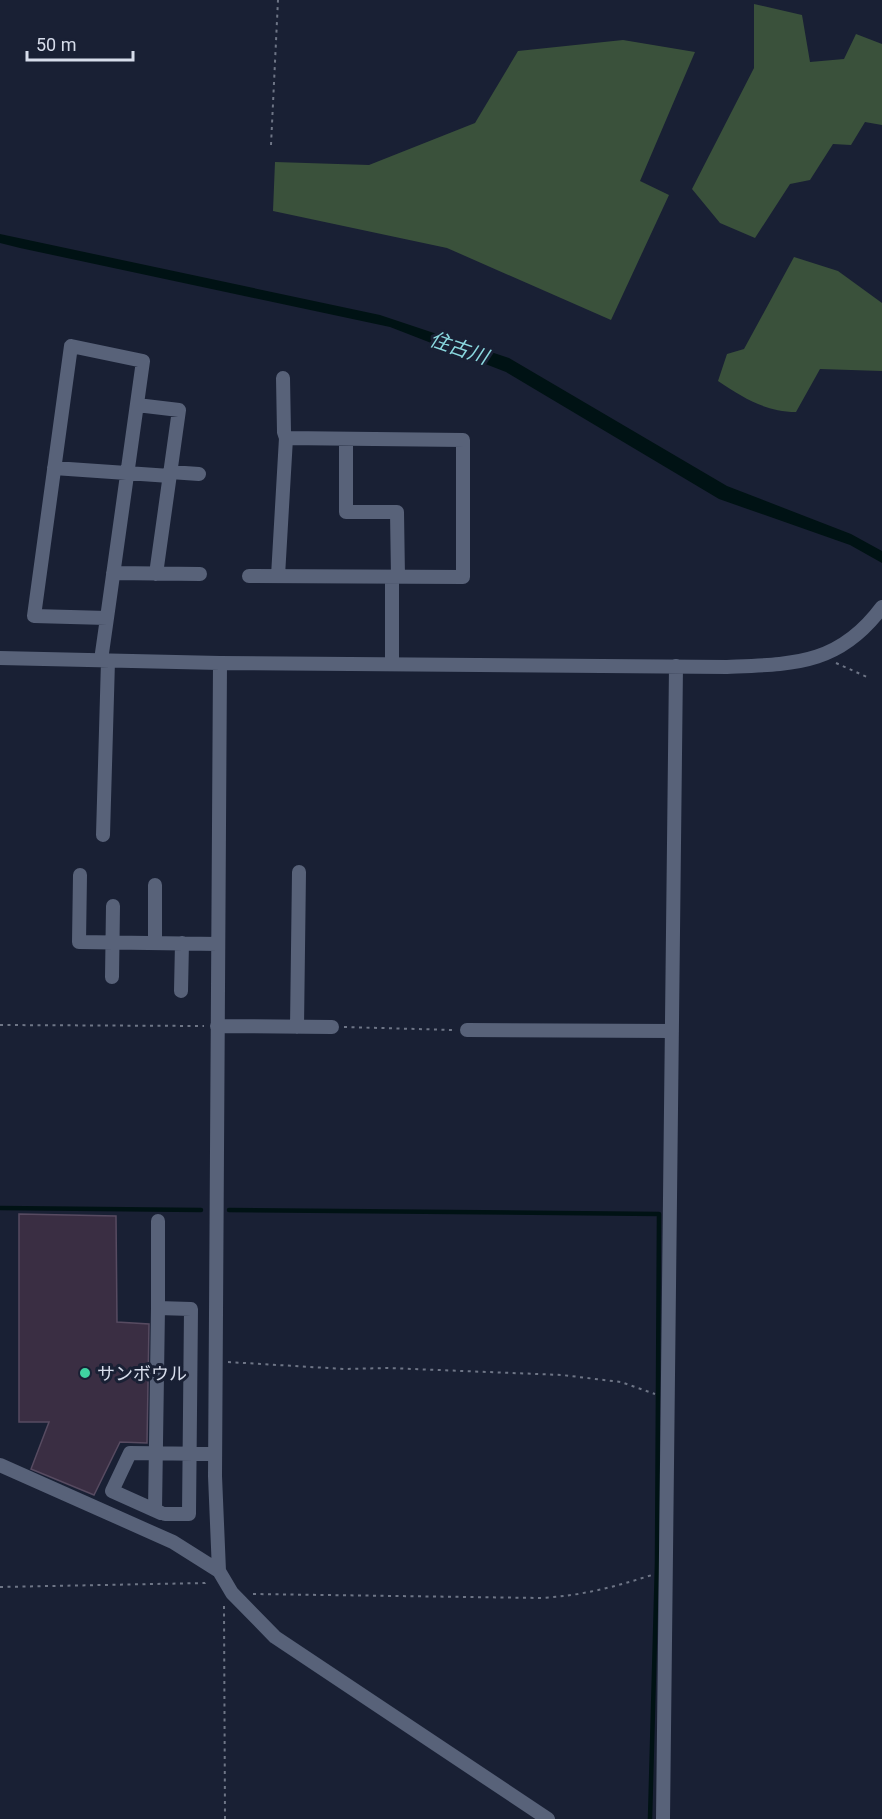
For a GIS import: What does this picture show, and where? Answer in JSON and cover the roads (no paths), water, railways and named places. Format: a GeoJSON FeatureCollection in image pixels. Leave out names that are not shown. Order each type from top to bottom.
{"type":"FeatureCollection","features":[{"type":"Feature","properties":{"kind":"street"},"geometry":{"type":"LineString","coordinates":[[103,835],[104,660],[107,618],[143,361],[71,346],[34,616],[107,618]]}},
{"type":"Feature","properties":{"kind":"street"},"geometry":{"type":"LineString","coordinates":[[278,576],[286,438],[283,378]]}},
{"type":"Feature","properties":{"kind":"street"},"geometry":{"type":"LineString","coordinates":[[137,405],[179,410],[156,574]]}},
{"type":"Feature","properties":{"kind":"street"},"geometry":{"type":"LineString","coordinates":[[249,576],[463,577],[463,440],[286,438]]}},
{"type":"Feature","properties":{"kind":"street"},"geometry":{"type":"LineString","coordinates":[[346,439],[346,512],[398,512],[392,663]]}},
{"type":"Feature","properties":{"kind":"street"},"geometry":{"type":"LineString","coordinates":[[54,468],[127,473],[199,474]]}},
{"type":"Feature","properties":{"kind":"street"},"geometry":{"type":"LineString","coordinates":[[113,573],[200,574]]}},
{"type":"Feature","properties":{"kind":"street"},"geometry":{"type":"LineString","coordinates":[[0,658],[220,663],[780,665],[822,656],[847,643],[882,607]]}},
{"type":"Feature","properties":{"kind":"street"},"geometry":{"type":"LineString","coordinates":[[220,663],[215,1454],[219,1571],[232,1593],[275,1637],[548,1819]]}},
{"type":"Feature","properties":{"kind":"street"},"geometry":{"type":"LineString","coordinates":[[663,1819],[676,666]]}},
{"type":"Feature","properties":{"kind":"street"},"geometry":{"type":"LineString","coordinates":[[297,1027],[299,872]]}},
{"type":"Feature","properties":{"kind":"street"},"geometry":{"type":"LineString","coordinates":[[80,875],[79,942],[218,944]]}},
{"type":"Feature","properties":{"kind":"street"},"geometry":{"type":"LineString","coordinates":[[155,885],[155,943]]}},
{"type":"Feature","properties":{"kind":"street"},"geometry":{"type":"LineString","coordinates":[[112,977],[113,906]]}},
{"type":"Feature","properties":{"kind":"street"},"geometry":{"type":"LineString","coordinates":[[181,991],[182,944]]}},
{"type":"Feature","properties":{"kind":"street"},"geometry":{"type":"LineString","coordinates":[[217,1026],[332,1027]]}},
{"type":"Feature","properties":{"kind":"street"},"geometry":{"type":"LineString","coordinates":[[467,1030],[672,1031]]}},
{"type":"Feature","properties":{"kind":"street"},"geometry":{"type":"LineString","coordinates":[[158,1221],[155,1453],[160,1512]]}},
{"type":"Feature","properties":{"kind":"street"},"geometry":{"type":"LineString","coordinates":[[158,1308],[191,1309],[189,1514],[160,1512]]}},
{"type":"Feature","properties":{"kind":"street"},"geometry":{"type":"LineString","coordinates":[[178,1521],[112,1491],[130,1453],[215,1454]]}},
{"type":"Feature","properties":{"kind":"street"},"geometry":{"type":"LineString","coordinates":[[0,1465],[173,1542],[219,1571]]}},
{"type":"Feature","properties":{"kind":"water","name":"住古川"},"geometry":{"type":"Polygon","coordinates":[[[0,234],[380,315],[509,358],[727,486],[851,534],[882,551],[882,563],[850,545],[719,499],[506,372],[390,327],[20,248],[0,243],[0,234]]]}},
{"type":"Feature","properties":{"kind":"waterway"},"geometry":{"type":"LineString","coordinates":[[0,1208],[201,1210]]}},
{"type":"Feature","properties":{"kind":"waterway"},"geometry":{"type":"LineString","coordinates":[[229,1210],[659,1214],[657,1563],[650,1819]]}},
{"type":"Feature","properties":{"kind":"place","name":"サンボウル"},"geometry":{"type":"Point","coordinates":[85,1373]}}]}
